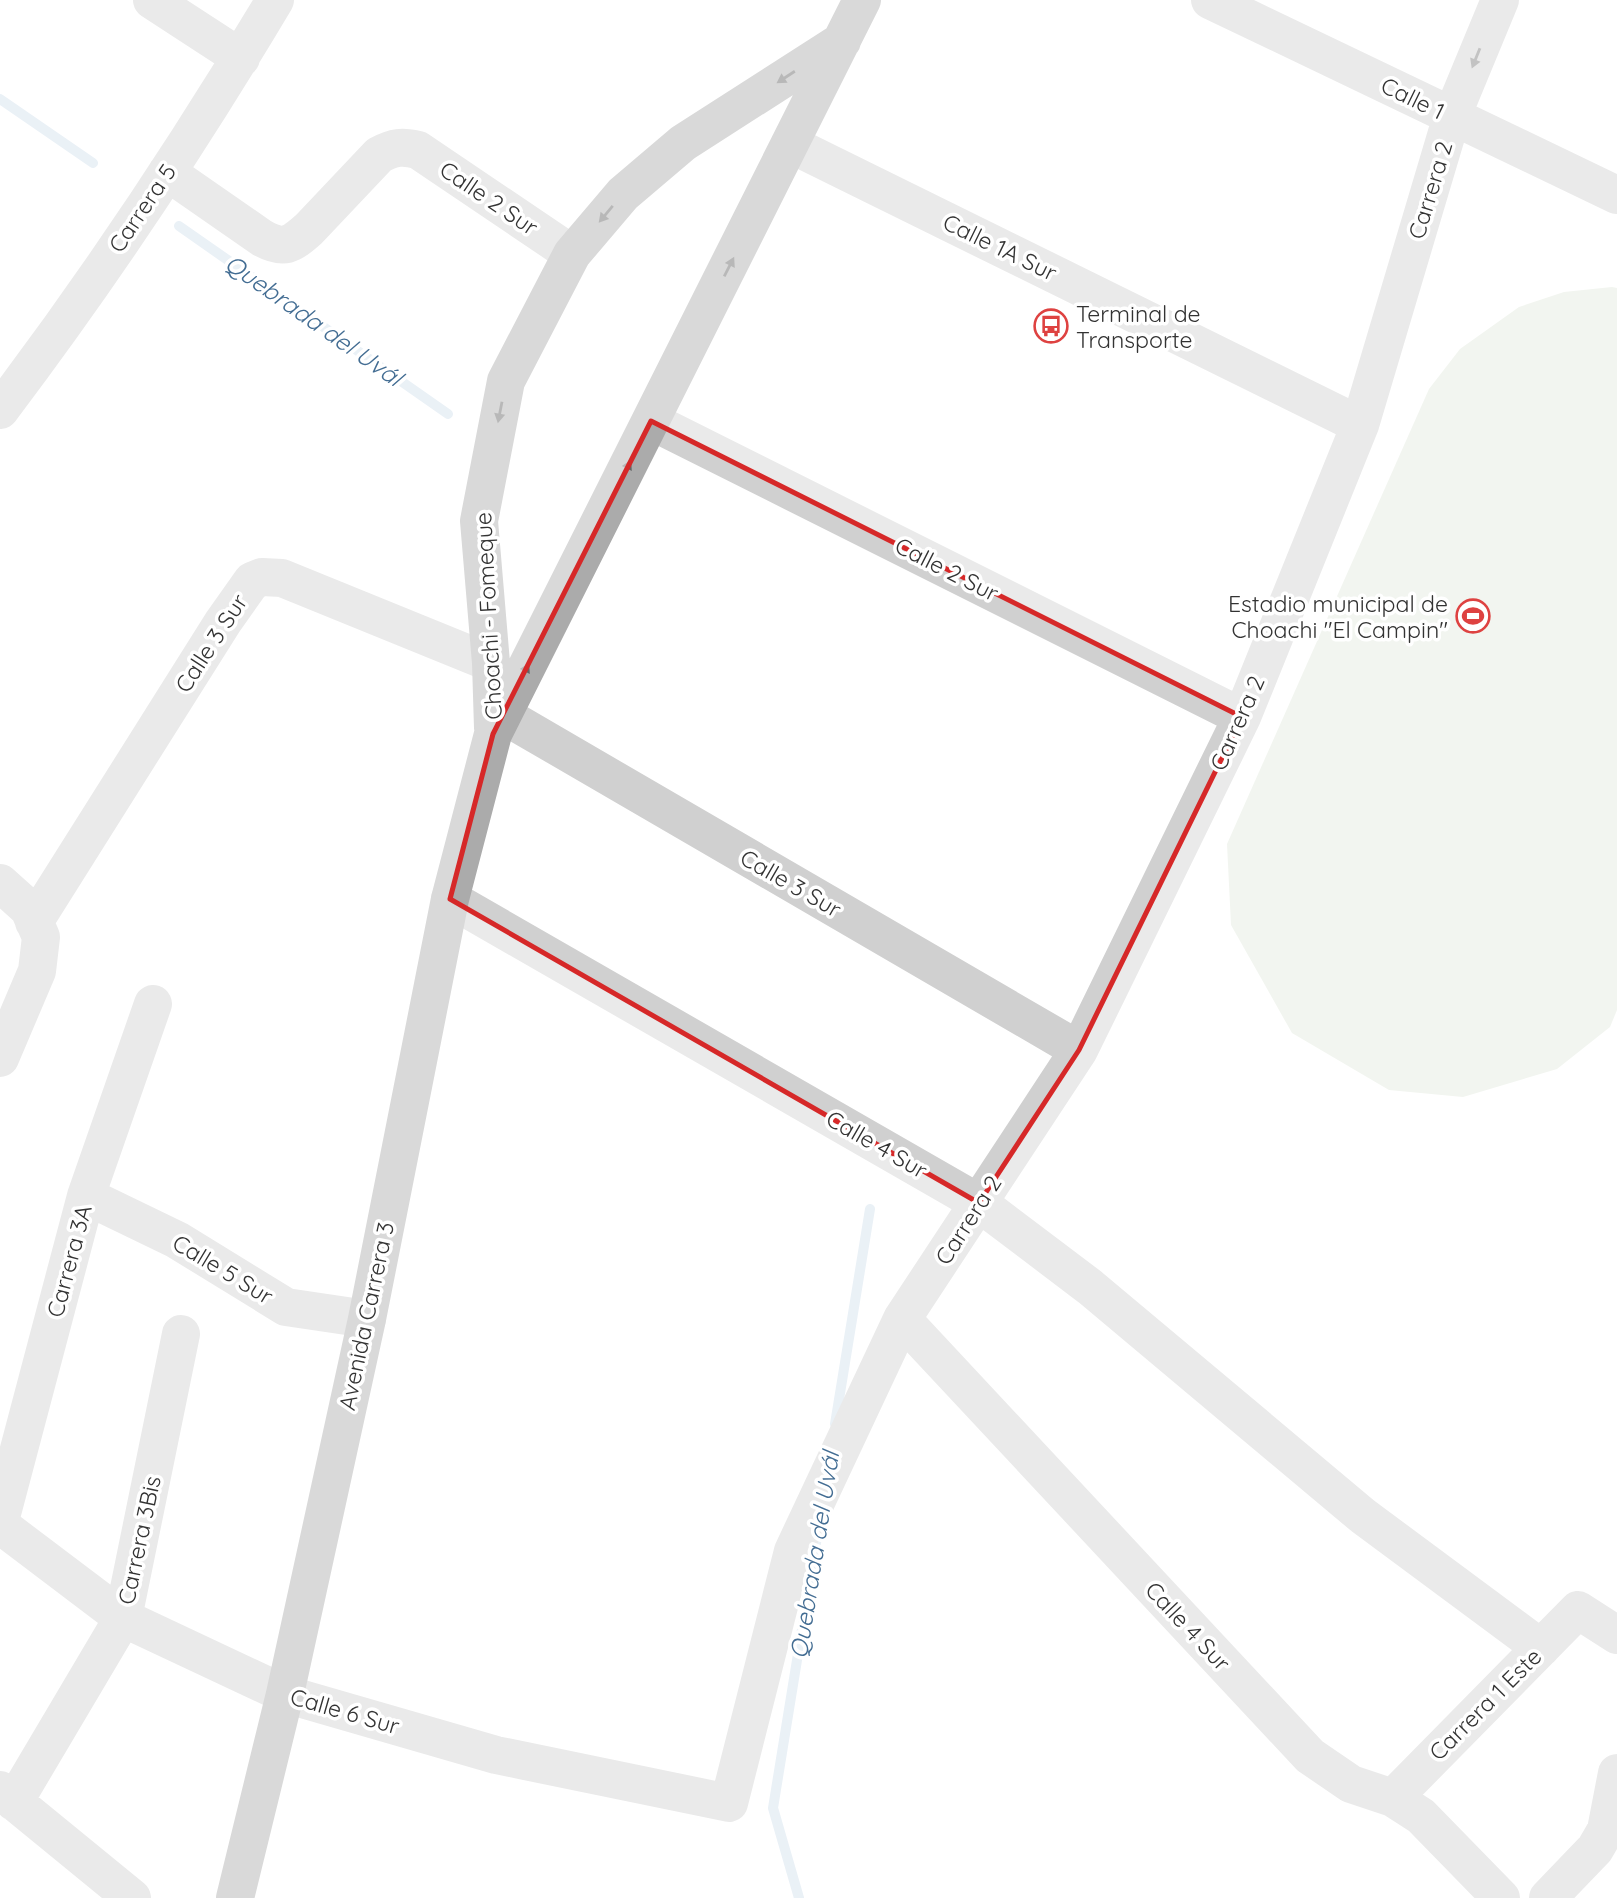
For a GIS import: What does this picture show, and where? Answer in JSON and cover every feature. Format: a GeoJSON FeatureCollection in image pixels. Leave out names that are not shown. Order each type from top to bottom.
{"type":"FeatureCollection","features":[{"type":"Feature","properties":{"kind":"main road","name":"Choachi - Fomeque"},"geometry":{"type":"LineString","coordinates":[[498,725],[862,0]]}},
{"type":"Feature","properties":{"kind":"main road","name":"Choachi - Fomeque"},"geometry":{"type":"LineString","coordinates":[[498,725],[479,521],[506,381],[572,254],[624,194],[683,143],[843,40]]}},
{"type":"Feature","properties":{"kind":"main road","name":"Avenida Carrera 3"},"geometry":{"type":"LineString","coordinates":[[235,1898],[285,1695],[367,1319],[450,899],[498,725]]}},
{"type":"Feature","properties":{"kind":"street"},"geometry":{"type":"LineString","coordinates":[[152,0],[241,58]]}},
{"type":"Feature","properties":{"kind":"street","name":"Carrera 5"},"geometry":{"type":"LineString","coordinates":[[0,410],[167,172],[275,0]]}},
{"type":"Feature","properties":{"kind":"street","name":"Calle 1"},"geometry":{"type":"LineString","coordinates":[[1210,0],[1617,195]]}},
{"type":"Feature","properties":{"kind":"street","name":"Carrera 2"},"geometry":{"type":"LineString","coordinates":[[729,1803],[793,1551],[902,1319],[1079,1050],[1242,717],[1360,425],[1452,116],[1500,0]]}},
{"type":"Feature","properties":{"kind":"street","name":"Calle 1A Sur"},"geometry":{"type":"LineString","coordinates":[[790,144],[1360,425]]}},
{"type":"Feature","properties":{"kind":"street","name":"Calle 2 Sur"},"geometry":{"type":"LineString","coordinates":[[167,172],[262,238],[285,246],[309,229],[379,155],[393,147],[404,146],[418,150],[572,254]]}},
{"type":"Feature","properties":{"kind":"street","name":"Calle 2 Sur"},"geometry":{"type":"LineString","coordinates":[[651,421],[1242,717]]}},
{"type":"Feature","properties":{"kind":"street","name":"Calle 3 Sur"},"geometry":{"type":"LineString","coordinates":[[38,929],[223,622],[252,581],[262,577],[282,578],[491,663]]}},
{"type":"Feature","properties":{"kind":"street","name":"Calle 3 Sur"},"geometry":{"type":"LineString","coordinates":[[498,725],[1079,1050]]}},
{"type":"Feature","properties":{"kind":"street"},"geometry":{"type":"LineString","coordinates":[[0,883],[29,909],[38,929],[37,971],[0,1058]]}},
{"type":"Feature","properties":{"kind":"street","name":"Calle 4 Sur"},"geometry":{"type":"LineString","coordinates":[[450,899],[979,1203],[1090,1287],[1363,1516],[1541,1648]]}},
{"type":"Feature","properties":{"kind":"street","name":"Carrera 3A"},"geometry":{"type":"LineString","coordinates":[[0,1523],[86,1196],[153,1004]]}},
{"type":"Feature","properties":{"kind":"street","name":"Calle 5 Sur"},"geometry":{"type":"LineString","coordinates":[[86,1196],[177,1240],[286,1307],[367,1319]]}},
{"type":"Feature","properties":{"kind":"street","name":"Calle 4 Sur"},"geometry":{"type":"LineString","coordinates":[[902,1319],[1310,1756],[1351,1784],[1393,1798],[1421,1816],[1501,1898]]}},
{"type":"Feature","properties":{"kind":"street","name":"Carrera 3Bis"},"geometry":{"type":"LineString","coordinates":[[7,1796],[123,1618],[181,1335]]}},
{"type":"Feature","properties":{"kind":"street","name":"Calle 6 Sur"},"geometry":{"type":"LineString","coordinates":[[0,1523],[123,1618],[285,1695],[496,1755],[729,1803]]}},
{"type":"Feature","properties":{"kind":"street","name":"Carrera 1 Este"},"geometry":{"type":"LineString","coordinates":[[1393,1798],[1578,1610],[1617,1635]]}},
{"type":"Feature","properties":{"kind":"street"},"geometry":{"type":"LineString","coordinates":[[1548,1898],[1595,1849],[1606,1830],[1617,1773]]}},
{"type":"Feature","properties":{"kind":"street"},"geometry":{"type":"LineString","coordinates":[[7,1796],[132,1898]]}},
{"type":"Feature","properties":{"kind":"highlighted area"},"geometry":{"type":"Polygon","coordinates":[[[651,421],[1242,717],[1079,1050],[979,1203],[450,899],[493,734],[651,421]]]}},
{"type":"Feature","properties":{"kind":"shaded area","name":"Estadio municipal de Choachi \"El Campin\""},"geometry":{"type":"Polygon","coordinates":[[[1617,288],[1617,1010],[1610,1027],[1557,1069],[1463,1097],[1389,1090],[1292,1033],[1231,925],[1227,844],[1429,389],[1460,349],[1519,307],[1564,292],[1617,288]]]}},
{"type":"Feature","properties":{"kind":"waterway","name":"Quebrada del Uvál"},"geometry":{"type":"LineString","coordinates":[[0,99],[93,163]]}},
{"type":"Feature","properties":{"kind":"waterway","name":"Quebrada del Uvál"},"geometry":{"type":"LineString","coordinates":[[179,226],[448,414]]}},
{"type":"Feature","properties":{"kind":"waterway","name":"Quebrada del Uvál"},"geometry":{"type":"LineString","coordinates":[[835,1424],[870,1209]]}},
{"type":"Feature","properties":{"kind":"waterway","name":"Quebrada del Uvál"},"geometry":{"type":"LineString","coordinates":[[799,1898],[773,1808],[817,1537]]}},
{"type":"Feature","properties":{"kind":"place","name":"Terminal de Transporte"},"geometry":{"type":"Point","coordinates":[1051,326]}},
{"type":"Feature","properties":{"kind":"place","name":"Estadio municipal de Choachi \"El Campin\""},"geometry":{"type":"Point","coordinates":[1473,616]}}]}
